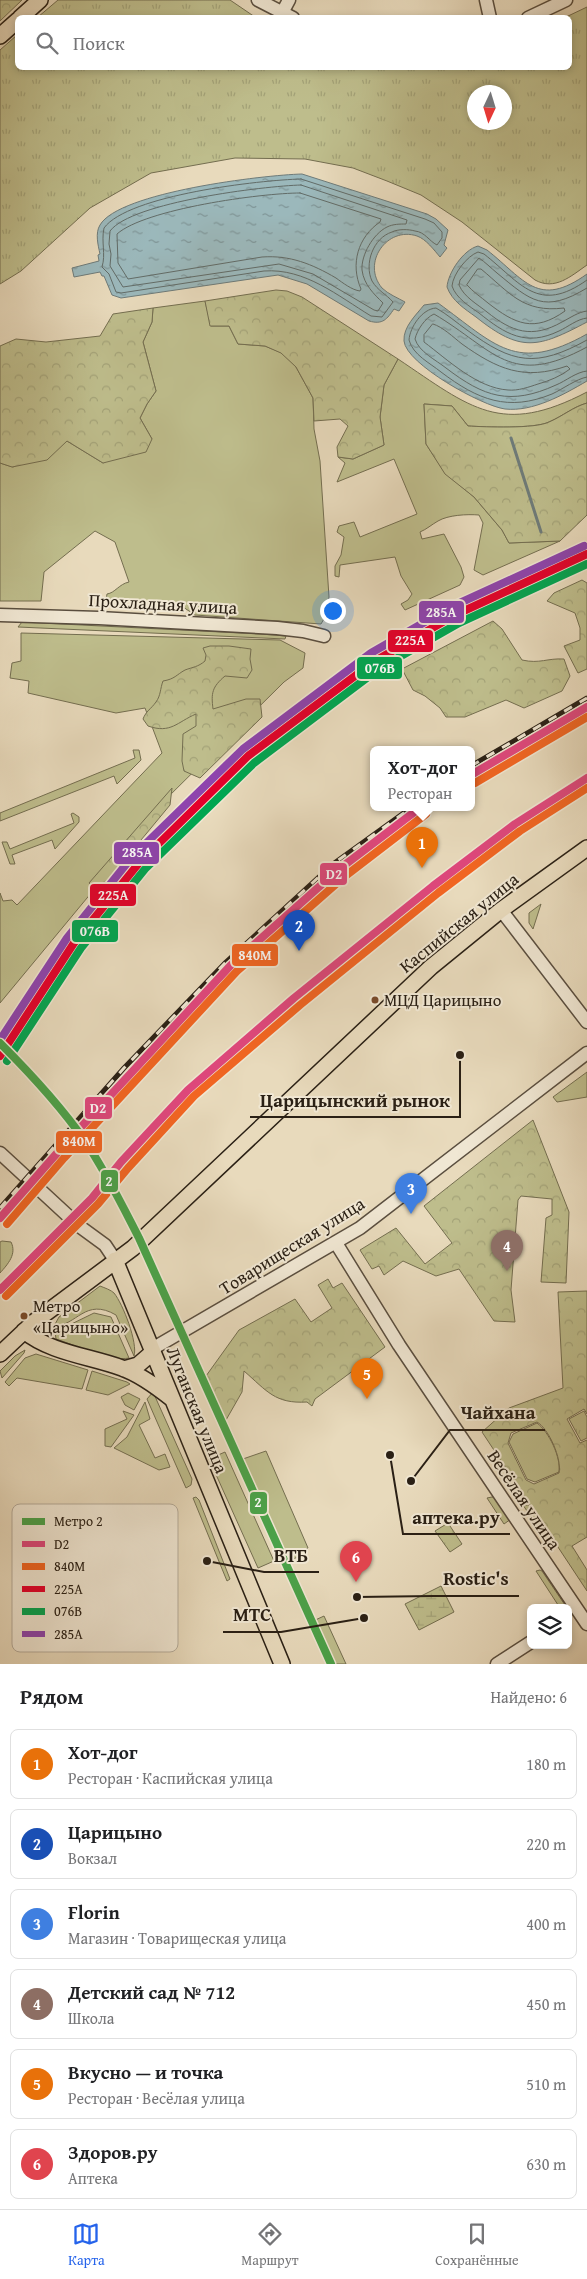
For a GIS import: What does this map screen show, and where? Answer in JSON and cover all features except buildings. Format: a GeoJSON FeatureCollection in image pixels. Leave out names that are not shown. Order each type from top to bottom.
{"type":"FeatureCollection","features":[{"type":"Feature","properties":{"kind":"main road"},"geometry":{"type":"LineString","coordinates":[[23,15],[40,0]]}},
{"type":"Feature","properties":{"kind":"main road"},"geometry":{"type":"LineString","coordinates":[[0,36],[15,23]]}},
{"type":"Feature","properties":{"kind":"main road","name":"Каспийская улица"},"geometry":{"type":"LineString","coordinates":[[0,1354],[24,1331],[133,1248],[431,967],[501,910],[587,848]]}},
{"type":"Feature","properties":{"kind":"main road","name":"Луганская улица"},"geometry":{"type":"LineString","coordinates":[[115,1260],[282,1664]]}},
{"type":"Feature","properties":{"kind":"main road"},"geometry":{"type":"LineString","coordinates":[[24,1331],[38,1343],[124,1369],[160,1390],[173,1400]]}},
{"type":"Feature","properties":{"kind":"main road"},"geometry":{"type":"LineString","coordinates":[[124,1369],[138,1365],[152,1350]]}},
{"type":"Feature","properties":{"kind":"street"},"geometry":{"type":"LineString","coordinates":[[258,0],[287,15],[289,0]]}},
{"type":"Feature","properties":{"kind":"street"},"geometry":{"type":"LineString","coordinates":[[486,0],[489,15]]}},
{"type":"Feature","properties":{"kind":"street"},"geometry":{"type":"LineString","coordinates":[[534,15],[566,0]]}},
{"type":"Feature","properties":{"kind":"street","name":"Прохладная улица"},"geometry":{"type":"LineString","coordinates":[[0,615],[108,618],[258,627],[302,631],[324,636]]}},
{"type":"Feature","properties":{"kind":"street"},"geometry":{"type":"LineString","coordinates":[[501,910],[587,1022]]}},
{"type":"Feature","properties":{"kind":"street","name":"Товарищеская улица"},"geometry":{"type":"LineString","coordinates":[[152,1350],[360,1228],[587,1053]]}},
{"type":"Feature","properties":{"kind":"street","name":"Луганская улица"},"geometry":{"type":"LineString","coordinates":[[0,1153],[79,1226],[105,1245],[115,1260]]}},
{"type":"Feature","properties":{"kind":"street","name":"Весёлая улица"},"geometry":{"type":"LineString","coordinates":[[336,1243],[394,1337],[573,1615],[587,1624]]}},
{"type":"Feature","properties":{"kind":"street"},"geometry":{"type":"LineString","coordinates":[[497,1664],[527,1645]]}},
{"type":"Feature","properties":{"kind":"green space"},"geometry":{"type":"Polygon","coordinates":[[[0,0],[22,0],[0,21],[0,0]]]}},
{"type":"Feature","properties":{"kind":"green space"},"geometry":{"type":"Polygon","coordinates":[[[58,0],[230,0],[252,15],[40,15],[58,0]]]}},
{"type":"Feature","properties":{"kind":"green space"},"geometry":{"type":"Polygon","coordinates":[[[587,7],[587,265],[562,281],[549,284],[535,280],[462,222],[421,195],[353,168],[305,159],[235,158],[151,173],[90,208],[21,271],[0,284],[0,50],[15,37],[15,70],[572,70],[572,15],[570,15],[587,7]]]}},
{"type":"Feature","properties":{"kind":"green space"},"geometry":{"type":"Polygon","coordinates":[[[276,290],[287,291],[302,297],[398,359],[384,385],[380,417],[384,445],[353,459],[338,457],[337,447],[348,426],[340,419],[314,421],[313,398],[296,367],[281,353],[265,346],[238,344],[229,326],[210,326],[205,301],[276,290]]]}},
{"type":"Feature","properties":{"kind":"green space"},"geometry":{"type":"Polygon","coordinates":[[[205,301],[211,326],[229,326],[238,344],[265,346],[282,353],[296,367],[313,398],[314,429],[320,461],[329,597],[325,617],[321,624],[195,615],[183,607],[183,604],[106,600],[107,594],[129,582],[115,542],[95,531],[44,572],[41,601],[0,601],[0,463],[13,467],[67,441],[103,463],[152,439],[140,418],[156,391],[143,342],[152,322],[153,308],[205,301]]]}},
{"type":"Feature","properties":{"kind":"green space"},"geometry":{"type":"Polygon","coordinates":[[[153,308],[152,322],[143,342],[156,391],[140,418],[152,439],[146,452],[103,463],[67,441],[47,460],[12,467],[0,463],[0,346],[16,339],[46,342],[100,336],[113,314],[153,308]]]}},
{"type":"Feature","properties":{"kind":"green space"},"geometry":{"type":"Polygon","coordinates":[[[398,359],[446,391],[467,403],[488,411],[509,414],[531,413],[557,406],[587,392],[587,403],[549,422],[522,427],[468,426],[452,406],[424,404],[426,444],[445,473],[474,497],[502,530],[509,543],[560,541],[483,575],[474,570],[483,523],[479,515],[458,515],[442,519],[420,532],[422,539],[444,534],[464,577],[460,585],[405,610],[401,604],[408,600],[412,594],[401,576],[395,557],[340,565],[339,577],[335,576],[335,566],[341,555],[344,537],[337,532],[339,526],[354,522],[360,537],[417,514],[394,459],[337,482],[345,463],[338,457],[353,459],[384,445],[380,417],[384,385],[398,359]]]}},
{"type":"Feature","properties":{"kind":"green space"},"geometry":{"type":"Polygon","coordinates":[[[587,403],[587,515],[560,541],[509,543],[502,530],[474,497],[445,474],[426,444],[424,404],[452,406],[468,426],[510,427],[533,426],[549,422],[587,403]]]}},
{"type":"Feature","properties":{"kind":"green space"},"geometry":{"type":"Polygon","coordinates":[[[582,580],[587,583],[587,669],[578,673],[564,646],[580,640],[580,628],[575,613],[547,601],[554,593],[582,580]]]}},
{"type":"Feature","properties":{"kind":"green space"},"geometry":{"type":"Polygon","coordinates":[[[493,621],[502,629],[522,660],[564,659],[570,676],[562,691],[524,708],[506,700],[465,717],[446,717],[440,708],[425,696],[413,690],[402,669],[493,621]]]}},
{"type":"Feature","properties":{"kind":"green space"},"geometry":{"type":"Polygon","coordinates":[[[22,622],[286,636],[285,639],[18,627],[22,622]]]}},
{"type":"Feature","properties":{"kind":"green space"},"geometry":{"type":"Polygon","coordinates":[[[21,633],[280,640],[305,653],[303,668],[284,682],[157,808],[150,822],[0,1003],[0,893],[3,901],[12,900],[17,905],[162,753],[145,708],[116,713],[28,693],[29,681],[10,678],[12,663],[21,661],[21,633]]]}},
{"type":"Feature","properties":{"kind":"green space"},"geometry":{"type":"Polygon","coordinates":[[[210,646],[251,649],[252,670],[247,678],[225,676],[221,680],[213,691],[213,709],[246,699],[260,699],[262,717],[200,778],[184,771],[182,761],[183,734],[196,726],[196,714],[174,726],[163,729],[148,726],[143,719],[158,699],[163,681],[173,678],[205,661],[206,655],[203,648],[210,646]]]}},
{"type":"Feature","properties":{"kind":"green space"},"geometry":{"type":"Polygon","coordinates":[[[133,750],[139,750],[141,760],[117,784],[114,776],[0,821],[0,813],[135,758],[133,750]]]}},
{"type":"Feature","properties":{"kind":"green space"},"geometry":{"type":"Polygon","coordinates":[[[172,788],[170,805],[98,892],[89,883],[172,788]]]}},
{"type":"Feature","properties":{"kind":"green space"},"geometry":{"type":"Polygon","coordinates":[[[73,813],[79,817],[79,822],[55,849],[52,840],[12,855],[15,864],[10,864],[2,842],[7,842],[10,849],[74,823],[71,814],[73,813]]]}},
{"type":"Feature","properties":{"kind":"green space"},"geometry":{"type":"Polygon","coordinates":[[[541,904],[533,929],[529,923],[529,913],[541,904]]]}},
{"type":"Feature","properties":{"kind":"green space"},"geometry":{"type":"Polygon","coordinates":[[[587,1072],[587,1097],[557,1102],[553,1097],[587,1072]]]}},
{"type":"Feature","properties":{"kind":"green space"},"geometry":{"type":"Polygon","coordinates":[[[533,1120],[569,1212],[566,1283],[541,1282],[546,1218],[552,1215],[552,1199],[521,1196],[518,1200],[511,1290],[515,1322],[494,1321],[459,1269],[436,1276],[403,1261],[384,1275],[379,1266],[372,1269],[360,1250],[396,1228],[425,1264],[452,1243],[424,1206],[533,1120]]]}},
{"type":"Feature","properties":{"kind":"green space"},"geometry":{"type":"Polygon","coordinates":[[[0,1242],[11,1242],[13,1251],[9,1262],[0,1273],[0,1242]]]}},
{"type":"Feature","properties":{"kind":"green space"},"geometry":{"type":"Polygon","coordinates":[[[328,1279],[333,1288],[342,1283],[385,1347],[315,1399],[312,1406],[307,1402],[287,1401],[272,1395],[244,1371],[242,1392],[226,1420],[206,1376],[239,1330],[295,1299],[311,1322],[332,1308],[318,1285],[328,1279]]]}},
{"type":"Feature","properties":{"kind":"green space"},"geometry":{"type":"Polygon","coordinates":[[[100,1286],[110,1290],[118,1298],[132,1333],[135,1350],[134,1356],[116,1315],[105,1310],[96,1309],[89,1311],[62,1325],[54,1326],[59,1317],[100,1286]]]}},
{"type":"Feature","properties":{"kind":"green space"},"geometry":{"type":"Polygon","coordinates":[[[587,1291],[587,1414],[584,1409],[567,1419],[580,1443],[587,1440],[587,1537],[572,1546],[587,1570],[587,1591],[482,1432],[509,1408],[563,1388],[558,1292],[587,1291]],[[537,1422],[511,1433],[508,1443],[526,1480],[534,1484],[559,1473],[557,1453],[542,1426],[537,1422]]]}},
{"type":"Feature","properties":{"kind":"green space"},"geometry":{"type":"Polygon","coordinates":[[[94,1313],[111,1317],[129,1358],[112,1358],[56,1339],[55,1332],[94,1313]]]}},
{"type":"Feature","properties":{"kind":"green space"},"geometry":{"type":"Polygon","coordinates":[[[25,1350],[2,1378],[0,1371],[15,1356],[25,1350]]]}},
{"type":"Feature","properties":{"kind":"green space"},"geometry":{"type":"Polygon","coordinates":[[[36,1354],[88,1370],[82,1389],[17,1378],[9,1386],[5,1382],[25,1358],[36,1354]]]}},
{"type":"Feature","properties":{"kind":"green space"},"geometry":{"type":"Polygon","coordinates":[[[92,1371],[130,1384],[108,1395],[86,1390],[92,1371]]]}},
{"type":"Feature","properties":{"kind":"green space"},"geometry":{"type":"Polygon","coordinates":[[[153,1392],[192,1479],[191,1485],[186,1488],[147,1399],[153,1392]]]}},
{"type":"Feature","properties":{"kind":"green space"},"geometry":{"type":"Polygon","coordinates":[[[128,1393],[140,1399],[134,1410],[125,1405],[121,1397],[128,1393]]]}},
{"type":"Feature","properties":{"kind":"green space"},"geometry":{"type":"Polygon","coordinates":[[[145,1402],[150,1419],[139,1425],[155,1458],[165,1454],[170,1467],[159,1470],[114,1448],[127,1437],[145,1402]]]}},
{"type":"Feature","properties":{"kind":"green space"},"geometry":{"type":"Polygon","coordinates":[[[123,1411],[134,1415],[111,1447],[105,1446],[105,1429],[127,1419],[123,1411]]]}},
{"type":"Feature","properties":{"kind":"green space"},"geometry":{"type":"Polygon","coordinates":[[[584,1411],[587,1417],[587,1438],[581,1441],[569,1419],[584,1411]]]}},
{"type":"Feature","properties":{"kind":"green space"},"geometry":{"type":"Polygon","coordinates":[[[537,1423],[546,1432],[553,1445],[558,1459],[559,1472],[535,1482],[527,1479],[509,1442],[513,1434],[537,1423]]]}},
{"type":"Feature","properties":{"kind":"green space"},"geometry":{"type":"Polygon","coordinates":[[[266,1451],[308,1548],[300,1552],[301,1556],[284,1562],[240,1460],[266,1451]]]}},
{"type":"Feature","properties":{"kind":"green space"},"geometry":{"type":"Polygon","coordinates":[[[225,1452],[274,1561],[258,1568],[209,1459],[225,1452]]]}},
{"type":"Feature","properties":{"kind":"green space"},"geometry":{"type":"Polygon","coordinates":[[[196,1497],[199,1500],[230,1579],[227,1581],[193,1498],[196,1497]]]}},
{"type":"Feature","properties":{"kind":"green space"},"geometry":{"type":"Polygon","coordinates":[[[487,1498],[496,1498],[511,1519],[504,1524],[487,1498]]]}},
{"type":"Feature","properties":{"kind":"green space"},"geometry":{"type":"Polygon","coordinates":[[[523,1505],[561,1506],[541,1532],[523,1505]]]}},
{"type":"Feature","properties":{"kind":"green space"},"geometry":{"type":"Polygon","coordinates":[[[448,1523],[462,1544],[450,1552],[435,1531],[448,1523]]]}},
{"type":"Feature","properties":{"kind":"green space"},"geometry":{"type":"Polygon","coordinates":[[[536,1571],[542,1571],[564,1604],[557,1604],[536,1571]]]}},
{"type":"Feature","properties":{"kind":"green space"},"geometry":{"type":"Polygon","coordinates":[[[441,1586],[454,1612],[419,1630],[405,1604],[441,1586]]]}},
{"type":"Feature","properties":{"kind":"green space"},"geometry":{"type":"Polygon","coordinates":[[[324,1616],[346,1664],[330,1664],[311,1622],[324,1616]]]}},
{"type":"Feature","properties":{"kind":"water"},"geometry":{"type":"Polygon","coordinates":[[[302,174],[427,214],[448,230],[444,245],[447,248],[440,257],[424,240],[417,236],[406,234],[396,236],[387,241],[380,249],[374,268],[376,278],[384,290],[405,302],[399,311],[394,309],[381,322],[369,321],[307,284],[278,275],[121,298],[112,295],[104,276],[100,272],[74,277],[72,268],[99,261],[98,255],[100,254],[97,235],[100,225],[113,213],[134,203],[162,195],[226,182],[302,174]]]}},
{"type":"Feature","properties":{"kind":"water"},"geometry":{"type":"Polygon","coordinates":[[[478,246],[487,250],[522,280],[544,290],[556,289],[570,284],[587,274],[587,322],[555,337],[530,343],[505,337],[492,329],[459,304],[447,287],[450,275],[457,263],[467,252],[478,246]]]}},
{"type":"Feature","properties":{"kind":"water"},"geometry":{"type":"Polygon","coordinates":[[[438,303],[492,342],[524,353],[542,352],[563,346],[587,334],[587,381],[568,392],[537,405],[516,409],[494,406],[463,392],[417,361],[408,350],[404,341],[408,326],[424,305],[438,303]]]}},
{"type":"Feature","properties":{"kind":"waterway"},"geometry":{"type":"LineString","coordinates":[[511,438],[541,532]]}},
{"type":"Feature","properties":{"kind":"railway"},"geometry":{"type":"LineString","coordinates":[[475,764],[587,698]]}},
{"type":"Feature","properties":{"kind":"railway"},"geometry":{"type":"LineString","coordinates":[[0,1208],[124,1068],[226,962],[333,864],[406,811]]}},
{"type":"Feature","properties":{"kind":"metro line","name":"2"},"geometry":{"type":"LineString","coordinates":[[0,1043],[66,1115],[93,1153],[114,1189],[139,1238],[331,1664]]}},
{"type":"Feature","properties":{"kind":"transit line","name":"285А"},"geometry":{"type":"LineString","coordinates":[[0,1040],[67,938],[132,857],[243,749],[371,653],[451,607],[584,546]]}},
{"type":"Feature","properties":{"kind":"transit line","name":"225А"},"geometry":{"type":"LineString","coordinates":[[0,1056],[74,943],[139,863],[248,756],[375,661],[455,615],[587,554]]}},
{"type":"Feature","properties":{"kind":"transit line","name":"076В"},"geometry":{"type":"LineString","coordinates":[[7,1061],[81,948],[145,869],[254,763],[380,668],[459,623],[587,564]]}},
{"type":"Feature","properties":{"kind":"transit line","name":"D2"},"geometry":{"type":"LineString","coordinates":[[475,773],[587,707]]}},
{"type":"Feature","properties":{"kind":"transit line","name":"840М"},"geometry":{"type":"LineString","coordinates":[[475,783],[587,717]]}},
{"type":"Feature","properties":{"kind":"transit line","name":"D2"},"geometry":{"type":"LineString","coordinates":[[0,1290],[92,1198],[121,1162],[188,1090],[294,998],[433,886],[515,824],[587,778]]}},
{"type":"Feature","properties":{"kind":"transit line","name":"840М"},"geometry":{"type":"LineString","coordinates":[[6,1296],[98,1204],[194,1096],[300,1005],[438,893],[520,831],[587,788]]}},
{"type":"Feature","properties":{"kind":"transit line","name":"D2"},"geometry":{"type":"LineString","coordinates":[[0,1218],[58,1152],[231,965],[338,870],[416,811]]}},
{"type":"Feature","properties":{"kind":"transit line","name":"840М"},"geometry":{"type":"LineString","coordinates":[[7,1224],[64,1158],[237,971],[344,877],[426,814]]}},
{"type":"Feature","properties":{"kind":"place","name":"Хот-дог"},"geometry":{"type":"Point","coordinates":[422,868]}},
{"type":"Feature","properties":{"kind":"place","name":"Царицыно"},"geometry":{"type":"Point","coordinates":[299,951]}},
{"type":"Feature","properties":{"kind":"place","name":"МЦД Царицыно"},"geometry":{"type":"Point","coordinates":[375,1000]}},
{"type":"Feature","properties":{"kind":"place","name":"Царицынский рынок"},"geometry":{"type":"Point","coordinates":[460,1055]}},
{"type":"Feature","properties":{"kind":"place","name":"Florin"},"geometry":{"type":"Point","coordinates":[411,1214]}},
{"type":"Feature","properties":{"kind":"place","name":"Детский сад № 712"},"geometry":{"type":"Point","coordinates":[507,1271]}},
{"type":"Feature","properties":{"kind":"place","name":"Метро «Царицыно»"},"geometry":{"type":"Point","coordinates":[24,1316]}},
{"type":"Feature","properties":{"kind":"place","name":"Вкусно — и точка"},"geometry":{"type":"Point","coordinates":[367,1399]}},
{"type":"Feature","properties":{"kind":"place","name":"аптека.ру"},"geometry":{"type":"Point","coordinates":[390,1455]}},
{"type":"Feature","properties":{"kind":"place","name":"Чайхана"},"geometry":{"type":"Point","coordinates":[411,1481]}},
{"type":"Feature","properties":{"kind":"place","name":"ВТБ"},"geometry":{"type":"Point","coordinates":[207,1561]}},
{"type":"Feature","properties":{"kind":"place","name":"Здоров.ру"},"geometry":{"type":"Point","coordinates":[356,1582]}},
{"type":"Feature","properties":{"kind":"place","name":"Rostic's"},"geometry":{"type":"Point","coordinates":[357,1597]}},
{"type":"Feature","properties":{"kind":"place","name":"МТС"},"geometry":{"type":"Point","coordinates":[364,1618]}}]}
